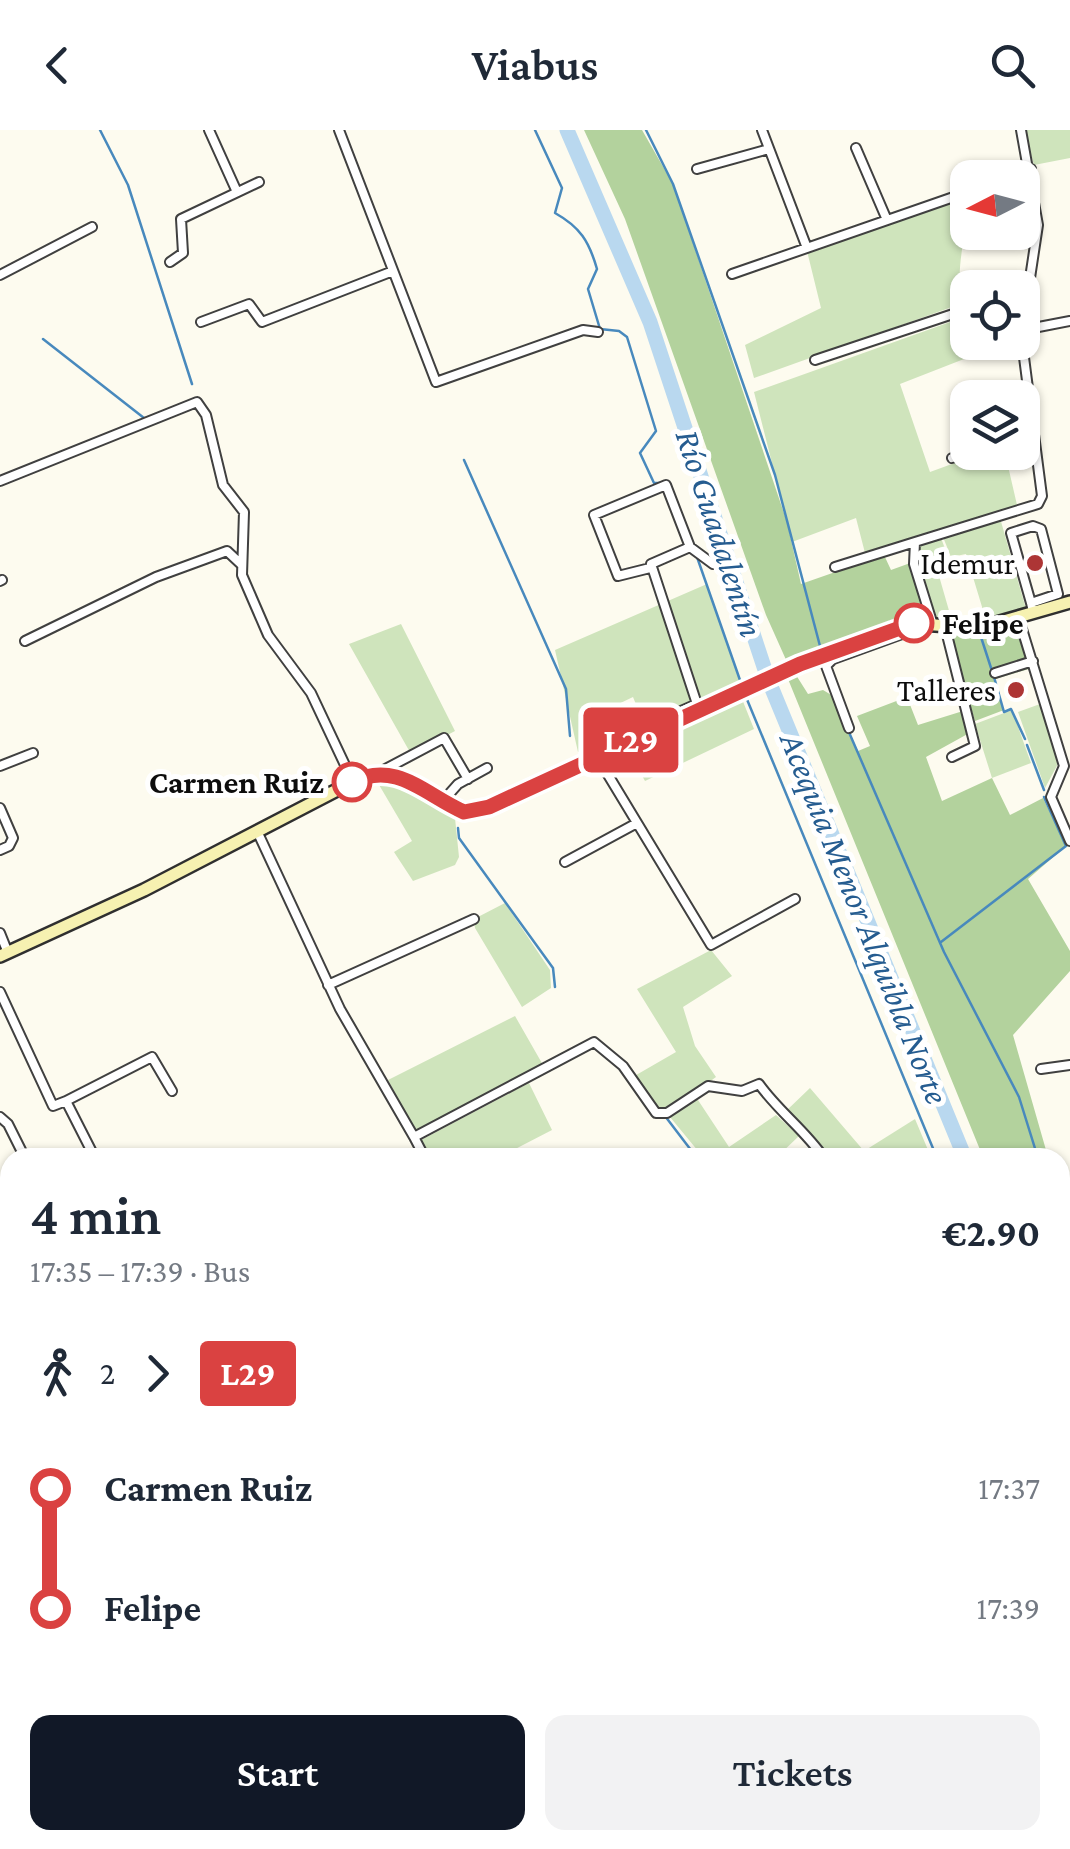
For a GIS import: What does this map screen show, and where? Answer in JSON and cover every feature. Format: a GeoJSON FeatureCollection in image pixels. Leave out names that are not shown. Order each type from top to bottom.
{"type":"FeatureCollection","features":[{"type":"Feature","properties":{"kind":"main road"},"geometry":{"type":"LineString","coordinates":[[4,954],[144,890],[352,782],[376,774],[400,776],[464,812],[489,807],[800,664],[914,623],[978,628],[1032,608],[1070,602]]}},
{"type":"Feature","properties":{"kind":"street"},"geometry":{"type":"LineString","coordinates":[[208,130],[237,192]]}},
{"type":"Feature","properties":{"kind":"street"},"geometry":{"type":"LineString","coordinates":[[338,130],[436,382],[583,330],[598,332]]}},
{"type":"Feature","properties":{"kind":"street"},"geometry":{"type":"LineString","coordinates":[[762,130],[807,248]]}},
{"type":"Feature","properties":{"kind":"street"},"geometry":{"type":"LineString","coordinates":[[1021,130],[1029,160]]}},
{"type":"Feature","properties":{"kind":"street"},"geometry":{"type":"LineString","coordinates":[[697,170],[769,148]]}},
{"type":"Feature","properties":{"kind":"street"},"geometry":{"type":"LineString","coordinates":[[856,148],[886,220]]}},
{"type":"Feature","properties":{"kind":"street"},"geometry":{"type":"LineString","coordinates":[[170,262],[184,253],[181,219],[259,182]]}},
{"type":"Feature","properties":{"kind":"street"},"geometry":{"type":"LineString","coordinates":[[732,274],[950,198]]}},
{"type":"Feature","properties":{"kind":"street"},"geometry":{"type":"LineString","coordinates":[[0,276],[92,227]]}},
{"type":"Feature","properties":{"kind":"street"},"geometry":{"type":"LineString","coordinates":[[202,322],[249,304],[262,322],[393,271]]}},
{"type":"Feature","properties":{"kind":"street"},"geometry":{"type":"LineString","coordinates":[[815,360],[950,315]]}},
{"type":"Feature","properties":{"kind":"street"},"geometry":{"type":"LineString","coordinates":[[1040,327],[1070,321]]}},
{"type":"Feature","properties":{"kind":"street"},"geometry":{"type":"LineString","coordinates":[[0,481],[198,402],[206,416],[223,485],[244,512],[242,565],[268,635],[311,693],[352,782]]}},
{"type":"Feature","properties":{"kind":"street"},"geometry":{"type":"LineString","coordinates":[[836,567],[1038,504],[1042,496],[1039,470]]}},
{"type":"Feature","properties":{"kind":"street"},"geometry":{"type":"LineString","coordinates":[[690,547],[650,568],[618,576],[594,515],[666,484],[690,547],[713,564]]}},
{"type":"Feature","properties":{"kind":"street"},"geometry":{"type":"LineString","coordinates":[[1033,526],[1041,529],[1058,594],[1032,608],[1012,533],[1033,526]]}},
{"type":"Feature","properties":{"kind":"street"},"geometry":{"type":"LineString","coordinates":[[915,542],[914,564],[939,626],[975,746],[952,757]]}},
{"type":"Feature","properties":{"kind":"street"},"geometry":{"type":"LineString","coordinates":[[25,641],[142,584],[227,551],[242,565]]}},
{"type":"Feature","properties":{"kind":"street"},"geometry":{"type":"LineString","coordinates":[[647,734],[646,727],[697,704],[650,568]]}},
{"type":"Feature","properties":{"kind":"street"},"geometry":{"type":"LineString","coordinates":[[1018,616],[1064,766],[1051,797],[1070,841]]}},
{"type":"Feature","properties":{"kind":"street"},"geometry":{"type":"LineString","coordinates":[[849,728],[826,666],[834,658],[910,632],[914,623]]}},
{"type":"Feature","properties":{"kind":"street"},"geometry":{"type":"LineString","coordinates":[[995,673],[1032,660]]}},
{"type":"Feature","properties":{"kind":"street"},"geometry":{"type":"LineString","coordinates":[[376,774],[444,738],[468,779]]}},
{"type":"Feature","properties":{"kind":"street"},"geometry":{"type":"LineString","coordinates":[[1058,742],[1070,738]]}},
{"type":"Feature","properties":{"kind":"street"},"geometry":{"type":"LineString","coordinates":[[0,766],[33,753]]}},
{"type":"Feature","properties":{"kind":"street"},"geometry":{"type":"LineString","coordinates":[[596,755],[711,945],[795,900]]}},
{"type":"Feature","properties":{"kind":"street"},"geometry":{"type":"LineString","coordinates":[[442,802],[487,768]]}},
{"type":"Feature","properties":{"kind":"street"},"geometry":{"type":"LineString","coordinates":[[1058,779],[1070,775]]}},
{"type":"Feature","properties":{"kind":"street"},"geometry":{"type":"LineString","coordinates":[[0,808],[13,838],[10,846],[0,850]]}},
{"type":"Feature","properties":{"kind":"street"},"geometry":{"type":"LineString","coordinates":[[564,862],[637,823]]}},
{"type":"Feature","properties":{"kind":"street"},"geometry":{"type":"LineString","coordinates":[[257,830],[328,984],[420,1148]]}},
{"type":"Feature","properties":{"kind":"street"},"geometry":{"type":"LineString","coordinates":[[328,984],[474,918]]}},
{"type":"Feature","properties":{"kind":"street"},"geometry":{"type":"LineString","coordinates":[[0,933],[4,954]]}},
{"type":"Feature","properties":{"kind":"street"},"geometry":{"type":"LineString","coordinates":[[0,992],[53,1106],[152,1057],[172,1091]]}},
{"type":"Feature","properties":{"kind":"street"},"geometry":{"type":"LineString","coordinates":[[414,1137],[594,1042],[622,1066],[656,1112],[668,1112],[708,1086],[742,1091],[759,1084],[778,1111],[806,1131],[817,1148]]}},
{"type":"Feature","properties":{"kind":"street"},"geometry":{"type":"LineString","coordinates":[[1041,1069],[1070,1065]]}},
{"type":"Feature","properties":{"kind":"street"},"geometry":{"type":"LineString","coordinates":[[66,1101],[89,1148]]}},
{"type":"Feature","properties":{"kind":"street"},"geometry":{"type":"LineString","coordinates":[[0,1117],[20,1148]]}},
{"type":"Feature","properties":{"kind":"green space"},"geometry":{"type":"Polygon","coordinates":[[[584,130],[642,130],[673,184],[787,522],[801,584],[884,555],[891,570],[913,562],[926,618],[902,620],[787,662],[766,615],[625,219],[584,130]]]}},
{"type":"Feature","properties":{"kind":"green space"},"geometry":{"type":"Polygon","coordinates":[[[1024,130],[1070,130],[1070,158],[1040,164],[1040,160],[1033,160],[1024,130]]]}},
{"type":"Feature","properties":{"kind":"green space"},"geometry":{"type":"Polygon","coordinates":[[[950,201],[950,250],[962,250],[960,270],[950,270],[950,308],[754,378],[745,345],[821,308],[807,251],[950,201]]]}},
{"type":"Feature","properties":{"kind":"green space"},"geometry":{"type":"Polygon","coordinates":[[[950,322],[950,360],[961,360],[900,384],[930,472],[950,465],[950,470],[1009,470],[1017,505],[865,553],[856,518],[792,542],[754,392],[950,322]]]}},
{"type":"Feature","properties":{"kind":"green space"},"geometry":{"type":"Polygon","coordinates":[[[1000,518],[1026,609],[986,620],[966,554],[951,557],[943,537],[1000,518]]]}},
{"type":"Feature","properties":{"kind":"green space"},"geometry":{"type":"Polygon","coordinates":[[[941,538],[947,554],[935,562],[952,621],[936,621],[916,558],[920,544],[941,538]]]}},
{"type":"Feature","properties":{"kind":"green space"},"geometry":{"type":"Polygon","coordinates":[[[707,584],[741,683],[644,724],[633,697],[608,709],[615,737],[578,752],[555,650],[707,584]]]}},
{"type":"Feature","properties":{"kind":"green space"},"geometry":{"type":"Polygon","coordinates":[[[401,624],[455,731],[411,754],[349,644],[401,624]]]}},
{"type":"Feature","properties":{"kind":"green space"},"geometry":{"type":"Polygon","coordinates":[[[1011,626],[1018,632],[1029,669],[995,679],[1004,710],[975,721],[949,636],[1011,626]]]}},
{"type":"Feature","properties":{"kind":"green space"},"geometry":{"type":"Polygon","coordinates":[[[796,675],[808,694],[823,690],[833,696],[858,751],[870,746],[857,716],[907,697],[918,725],[963,711],[973,731],[926,757],[942,801],[992,778],[1010,815],[1043,798],[1066,846],[1028,879],[1070,951],[1070,971],[1013,1035],[1045,1148],[979,1148],[788,679],[796,675]]]}},
{"type":"Feature","properties":{"kind":"green space"},"geometry":{"type":"Polygon","coordinates":[[[742,699],[754,729],[645,781],[627,749],[742,699]]]}},
{"type":"Feature","properties":{"kind":"green space"},"geometry":{"type":"Polygon","coordinates":[[[1040,704],[1059,762],[1045,788],[1018,712],[1040,704]]]}},
{"type":"Feature","properties":{"kind":"green space"},"geometry":{"type":"Polygon","coordinates":[[[1012,710],[1031,763],[992,778],[975,724],[1012,710]]]}},
{"type":"Feature","properties":{"kind":"green space"},"geometry":{"type":"Polygon","coordinates":[[[375,778],[410,787],[455,818],[459,857],[455,865],[413,881],[394,852],[412,841],[375,778]]]}},
{"type":"Feature","properties":{"kind":"green space"},"geometry":{"type":"Polygon","coordinates":[[[505,903],[550,970],[551,988],[522,1007],[475,928],[474,919],[505,903]]]}},
{"type":"Feature","properties":{"kind":"green space"},"geometry":{"type":"Polygon","coordinates":[[[711,950],[732,976],[683,1007],[695,1046],[716,1077],[667,1113],[656,1113],[631,1078],[676,1052],[637,989],[711,950]]]}},
{"type":"Feature","properties":{"kind":"green space"},"geometry":{"type":"Polygon","coordinates":[[[515,1016],[543,1065],[416,1132],[388,1080],[515,1016]]]}},
{"type":"Feature","properties":{"kind":"green space"},"geometry":{"type":"Polygon","coordinates":[[[529,1083],[552,1130],[517,1148],[426,1148],[421,1140],[529,1083]]]}},
{"type":"Feature","properties":{"kind":"green space"},"geometry":{"type":"Polygon","coordinates":[[[810,1088],[861,1148],[813,1148],[785,1112],[810,1088]]]}},
{"type":"Feature","properties":{"kind":"green space"},"geometry":{"type":"Polygon","coordinates":[[[696,1097],[729,1147],[776,1115],[799,1136],[786,1148],[696,1148],[670,1117],[696,1097]]]}},
{"type":"Feature","properties":{"kind":"green space"},"geometry":{"type":"Polygon","coordinates":[[[915,1119],[927,1148],[869,1148],[915,1119]]]}},
{"type":"Feature","properties":{"kind":"waterway"},"geometry":{"type":"LineString","coordinates":[[100,130],[128,185],[192,384]]}},
{"type":"Feature","properties":{"kind":"waterway","name":"Acequia Menor Alquibla Norte"},"geometry":{"type":"LineString","coordinates":[[535,130],[562,188],[555,213],[577,229],[594,259],[597,269],[588,289],[600,329],[619,331],[627,337],[656,431],[640,453],[654,483],[661,483]]}},
{"type":"Feature","properties":{"kind":"waterway","name":"Río Guadalentín"},"geometry":{"type":"LineString","coordinates":[[567,130],[650,322],[768,679],[961,1148]]}},
{"type":"Feature","properties":{"kind":"waterway"},"geometry":{"type":"LineString","coordinates":[[646,130],[673,184],[775,475],[820,646]]}},
{"type":"Feature","properties":{"kind":"waterway"},"geometry":{"type":"LineString","coordinates":[[43,339],[144,418]]}},
{"type":"Feature","properties":{"kind":"waterway"},"geometry":{"type":"LineString","coordinates":[[464,460],[566,689],[570,736]]}},
{"type":"Feature","properties":{"kind":"waterway","name":"Acequia Menor Alquibla Norte"},"geometry":{"type":"LineString","coordinates":[[669,484],[690,536]]}},
{"type":"Feature","properties":{"kind":"waterway","name":"Acequia Menor Alquibla Norte"},"geometry":{"type":"LineString","coordinates":[[697,557],[741,683]]}},
{"type":"Feature","properties":{"kind":"waterway"},"geometry":{"type":"LineString","coordinates":[[981,637],[992,671]]}},
{"type":"Feature","properties":{"kind":"waterway"},"geometry":{"type":"LineString","coordinates":[[994,677],[1004,712],[1011,709],[1025,739]]}},
{"type":"Feature","properties":{"kind":"waterway"},"geometry":{"type":"LineString","coordinates":[[833,696],[836,705]]}},
{"type":"Feature","properties":{"kind":"waterway","name":"Acequia Menor Alquibla Norte"},"geometry":{"type":"LineString","coordinates":[[746,697],[933,1148]]}},
{"type":"Feature","properties":{"kind":"waterway"},"geometry":{"type":"LineString","coordinates":[[848,730],[944,952],[1019,1097],[1035,1148]]}},
{"type":"Feature","properties":{"kind":"waterway"},"geometry":{"type":"LineString","coordinates":[[1027,745],[1044,790]]}},
{"type":"Feature","properties":{"kind":"waterway"},"geometry":{"type":"LineString","coordinates":[[941,942],[1066,846],[1044,797]]}},
{"type":"Feature","properties":{"kind":"waterway"},"geometry":{"type":"LineString","coordinates":[[458,828],[459,838],[553,968],[555,987]]}},
{"type":"Feature","properties":{"kind":"waterway"},"geometry":{"type":"LineString","coordinates":[[665,1116],[689,1148]]}},
{"type":"Feature","properties":{"kind":"bus line","name":"L29"},"geometry":{"type":"LineString","coordinates":[[352,782],[384,772],[400,776],[464,812],[489,807],[800,664],[914,623]]}},
{"type":"Feature","properties":{"kind":"place","name":"Idemur"},"geometry":{"type":"Point","coordinates":[1035,563]}},
{"type":"Feature","properties":{"kind":"place","name":"Felipe"},"geometry":{"type":"Point","coordinates":[914,623]}},
{"type":"Feature","properties":{"kind":"place","name":"Talleres"},"geometry":{"type":"Point","coordinates":[1016,690]}},
{"type":"Feature","properties":{"kind":"place","name":"Carmen Ruiz"},"geometry":{"type":"Point","coordinates":[352,782]}}]}
